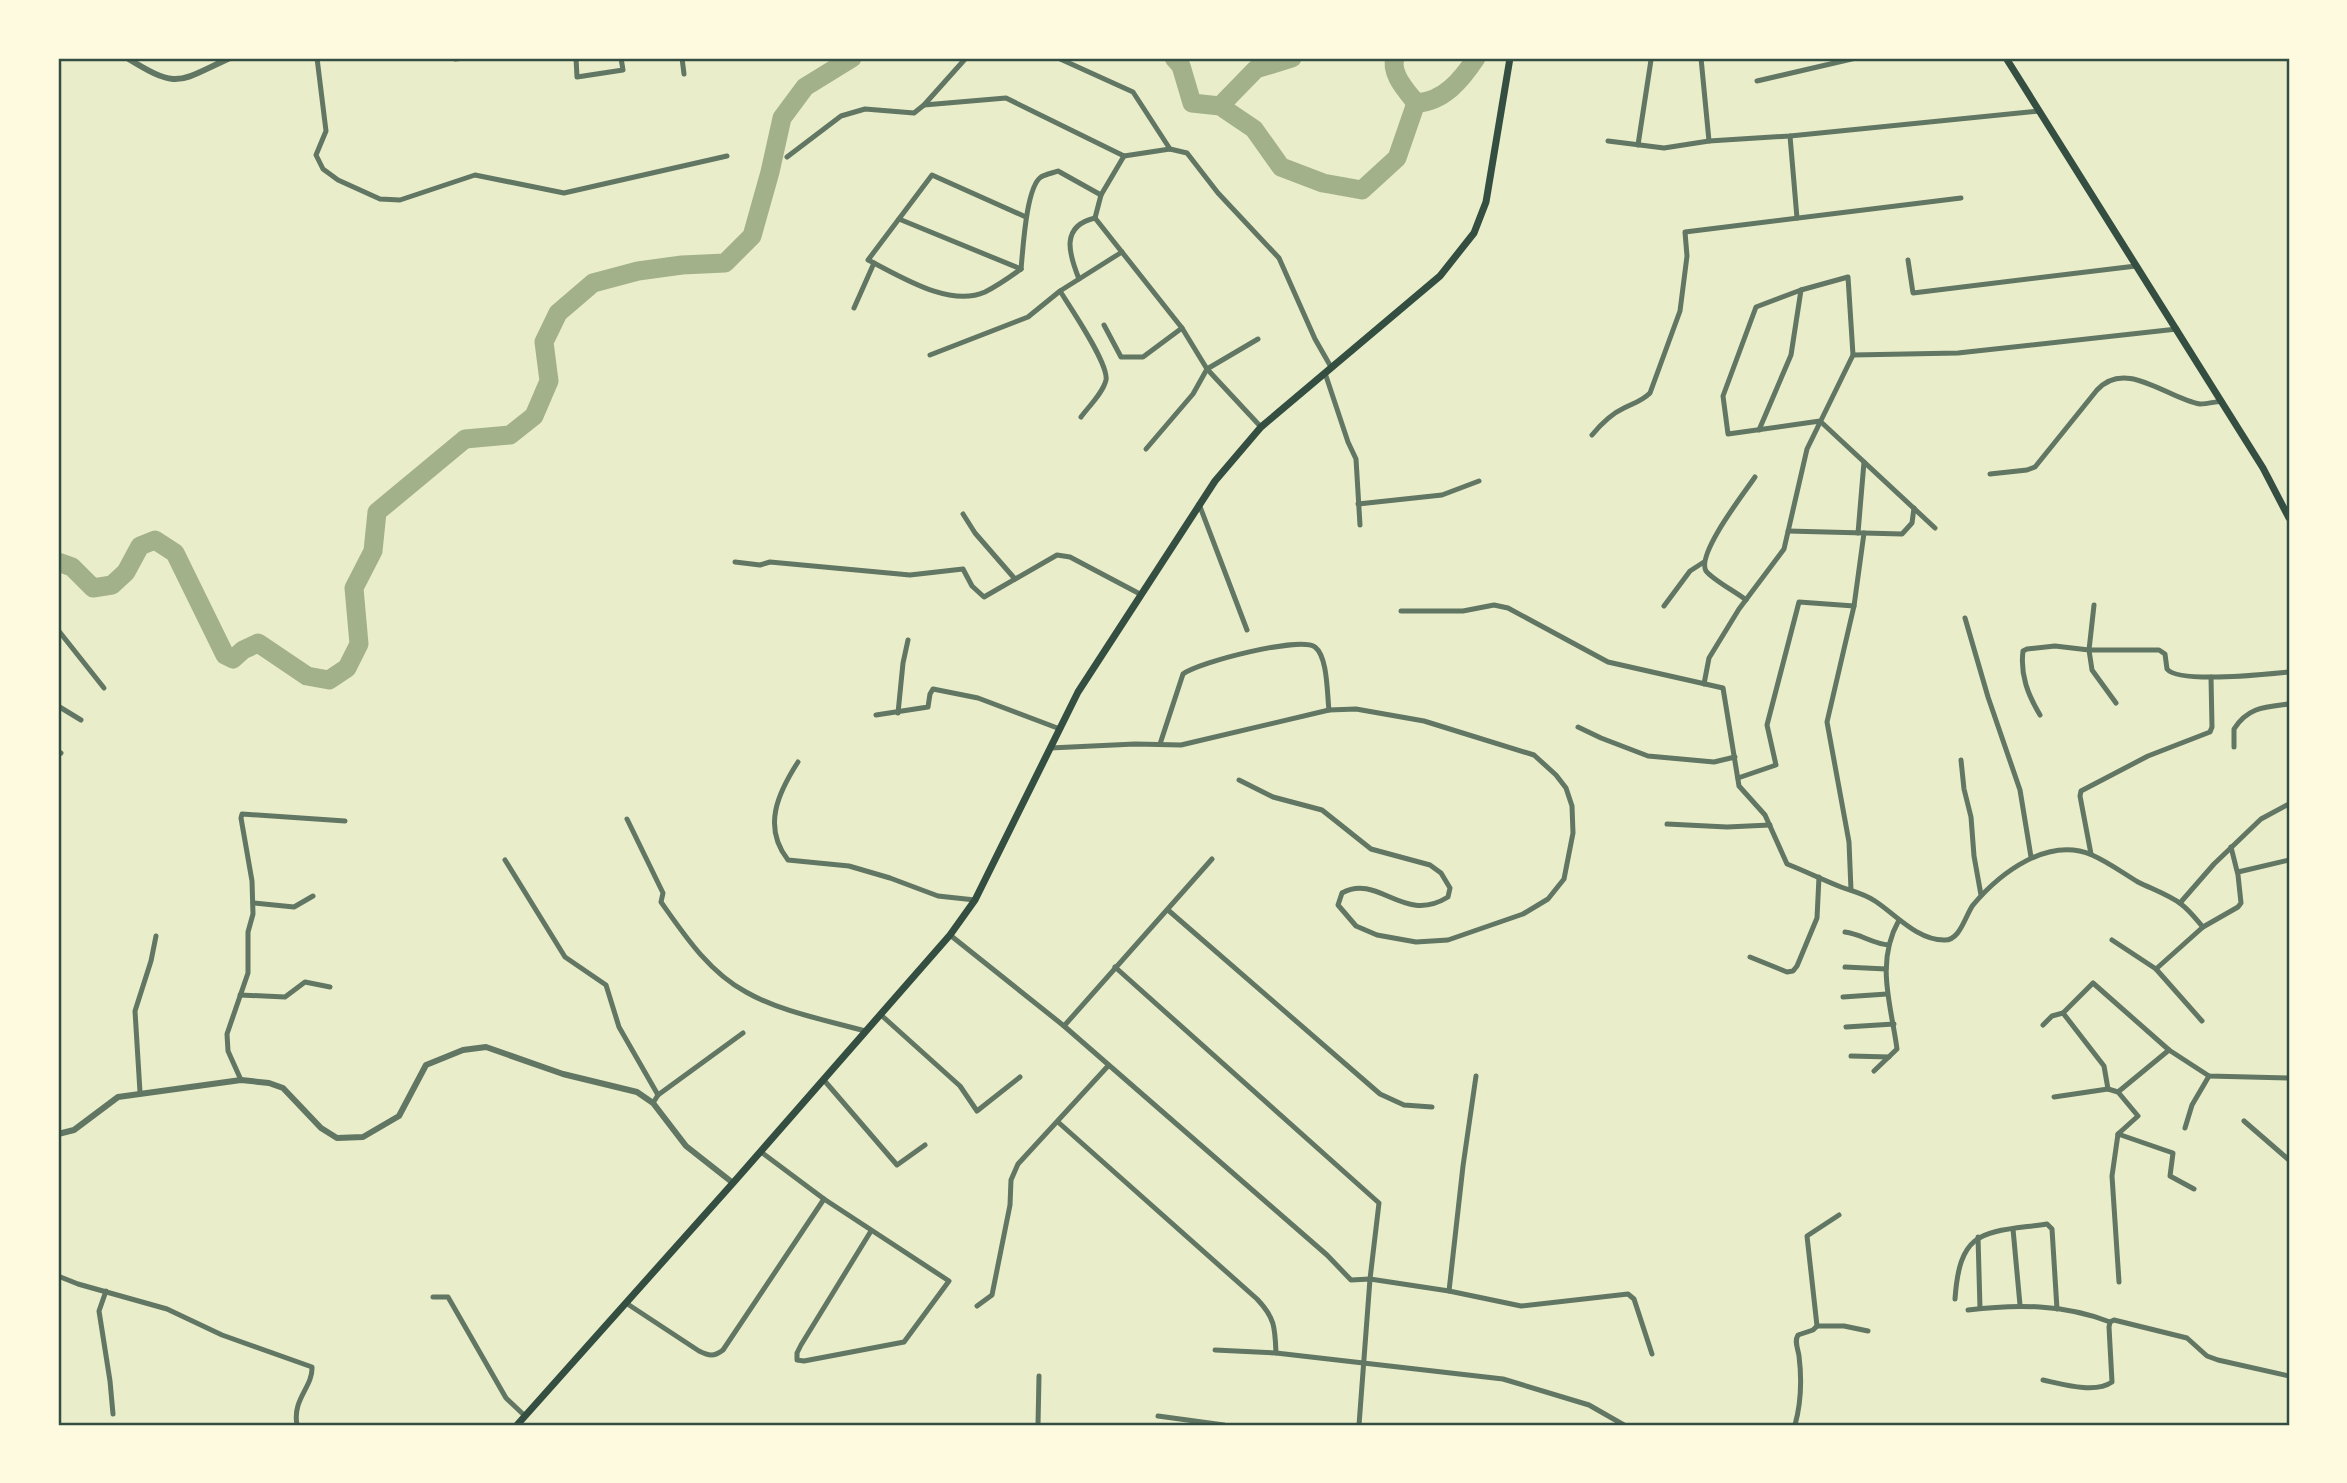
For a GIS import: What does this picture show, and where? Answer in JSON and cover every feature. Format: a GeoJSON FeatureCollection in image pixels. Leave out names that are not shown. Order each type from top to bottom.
{"type":"FeatureCollection","features":[{"type":"Feature","properties":{"kind":"main road"},"geometry":{"type":"LineString","coordinates":[[517,1425],[733,1184],[950,934],[975,900],[1078,692],[1199,504],[1228,464],[1261,427],[1440,276],[1474,233],[1486,202],[1510,58]]}},
{"type":"Feature","properties":{"kind":"main road"},"geometry":{"type":"LineString","coordinates":[[2007,58],[2263,468],[2289,518]]}},
{"type":"Feature","properties":{"kind":"street"},"geometry":{"type":"LineString","coordinates":[[127,58],[164,79],[179,80],[230,58]]}},
{"type":"Feature","properties":{"kind":"street"},"geometry":{"type":"LineString","coordinates":[[140,58],[141,66]]}},
{"type":"Feature","properties":{"kind":"street"},"geometry":{"type":"LineString","coordinates":[[317,58],[326,131],[316,155],[323,169],[338,180],[380,199],[400,200],[475,175],[564,193],[727,156]]}},
{"type":"Feature","properties":{"kind":"street"},"geometry":{"type":"LineString","coordinates":[[455,59],[465,58]]}},
{"type":"Feature","properties":{"kind":"street"},"geometry":{"type":"LineString","coordinates":[[576,58],[577,77],[623,70],[621,58]]}},
{"type":"Feature","properties":{"kind":"street"},"geometry":{"type":"LineString","coordinates":[[682,58],[684,74]]}},
{"type":"Feature","properties":{"kind":"street"},"geometry":{"type":"LineString","coordinates":[[787,157],[841,116],[865,110],[914,113],[965,58]]}},
{"type":"Feature","properties":{"kind":"street"},"geometry":{"type":"LineString","coordinates":[[1058,58],[1133,92],[1170,149]]}},
{"type":"Feature","properties":{"kind":"street"},"geometry":{"type":"LineString","coordinates":[[1701,58],[1709,141]]}},
{"type":"Feature","properties":{"kind":"street"},"geometry":{"type":"LineString","coordinates":[[1757,81],[1856,58]]}},
{"type":"Feature","properties":{"kind":"street"},"geometry":{"type":"LineString","coordinates":[[1638,145],[1651,60]]}},
{"type":"Feature","properties":{"kind":"street"},"geometry":{"type":"LineString","coordinates":[[924,105],[1006,98],[1124,156],[1170,149],[1187,153],[1218,193],[1279,258],[1328,370],[1348,442],[1356,459],[1360,526]]}},
{"type":"Feature","properties":{"kind":"street"},"geometry":{"type":"LineString","coordinates":[[1608,141],[1664,148],[1709,141],[1790,136],[2039,111]]}},
{"type":"Feature","properties":{"kind":"street"},"geometry":{"type":"LineString","coordinates":[[1790,136],[1797,218]]}},
{"type":"Feature","properties":{"kind":"street"},"geometry":{"type":"LineString","coordinates":[[1095,218],[1101,195],[1124,156]]}},
{"type":"Feature","properties":{"kind":"street"},"geometry":{"type":"LineString","coordinates":[[1021,269],[1026,217],[1040,177],[1058,171],[1101,195]]}},
{"type":"Feature","properties":{"kind":"street"},"geometry":{"type":"LineString","coordinates":[[1021,269],[983,293],[958,297],[941,295],[868,260],[932,175],[1026,217]]}},
{"type":"Feature","properties":{"kind":"street"},"geometry":{"type":"LineString","coordinates":[[1592,435],[1603,422],[1621,409],[1644,400],[1650,394],[1680,312],[1687,256],[1685,232],[1961,198]]}},
{"type":"Feature","properties":{"kind":"street"},"geometry":{"type":"LineString","coordinates":[[1095,218],[1182,328],[1207,369],[1261,427]]}},
{"type":"Feature","properties":{"kind":"street"},"geometry":{"type":"LineString","coordinates":[[1079,279],[1070,251],[1071,236],[1080,223],[1095,218]]}},
{"type":"Feature","properties":{"kind":"street"},"geometry":{"type":"LineString","coordinates":[[899,219],[1021,269]]}},
{"type":"Feature","properties":{"kind":"street"},"geometry":{"type":"LineString","coordinates":[[930,355],[1028,317],[1060,291],[1122,252]]}},
{"type":"Feature","properties":{"kind":"street"},"geometry":{"type":"LineString","coordinates":[[1908,260],[1913,293],[2136,266]]}},
{"type":"Feature","properties":{"kind":"street"},"geometry":{"type":"LineString","coordinates":[[854,308],[874,263]]}},
{"type":"Feature","properties":{"kind":"street"},"geometry":{"type":"LineString","coordinates":[[1704,684],[1709,658],[1746,600],[1784,549],[1807,449],[1853,355],[1849,277],[1801,290],[1756,307],[1723,396],[1728,434],[1820,421]]}},
{"type":"Feature","properties":{"kind":"street"},"geometry":{"type":"LineString","coordinates":[[1759,430],[1791,355],[1801,290]]}},
{"type":"Feature","properties":{"kind":"street"},"geometry":{"type":"LineString","coordinates":[[1060,291],[1106,374],[1103,387],[1081,417]]}},
{"type":"Feature","properties":{"kind":"street"},"geometry":{"type":"LineString","coordinates":[[1104,326],[1121,357],[1143,357],[1182,328]]}},
{"type":"Feature","properties":{"kind":"street"},"geometry":{"type":"LineString","coordinates":[[1853,355],[1958,353],[2177,329]]}},
{"type":"Feature","properties":{"kind":"street"},"geometry":{"type":"LineString","coordinates":[[1146,449],[1193,394],[1207,369],[1258,339]]}},
{"type":"Feature","properties":{"kind":"street"},"geometry":{"type":"LineString","coordinates":[[1990,474],[2035,467],[2097,390],[2110,380],[2137,379],[2200,404],[2221,401]]}},
{"type":"Feature","properties":{"kind":"street"},"geometry":{"type":"LineString","coordinates":[[1820,421],[1935,528]]}},
{"type":"Feature","properties":{"kind":"street"},"geometry":{"type":"LineString","coordinates":[[1851,890],[1849,842],[1827,722],[1854,606],[1864,462]]}},
{"type":"Feature","properties":{"kind":"street"},"geometry":{"type":"LineString","coordinates":[[1746,600],[1711,575],[1705,569],[1704,562],[1709,547],[1755,477]]}},
{"type":"Feature","properties":{"kind":"street"},"geometry":{"type":"LineString","coordinates":[[1358,504],[1435,496],[1479,481]]}},
{"type":"Feature","properties":{"kind":"street"},"geometry":{"type":"LineString","coordinates":[[1199,504],[1247,631]]}},
{"type":"Feature","properties":{"kind":"street"},"geometry":{"type":"LineString","coordinates":[[1788,531],[1902,534],[1912,523],[1914,508]]}},
{"type":"Feature","properties":{"kind":"street"},"geometry":{"type":"LineString","coordinates":[[962,514],[1015,579]]}},
{"type":"Feature","properties":{"kind":"street"},"geometry":{"type":"LineString","coordinates":[[735,562],[760,565],[770,562],[910,575],[963,569],[972,586],[984,597],[1057,555],[1070,557],[1140,594]]}},
{"type":"Feature","properties":{"kind":"street"},"geometry":{"type":"LineString","coordinates":[[1664,606],[1690,571],[1704,562]]}},
{"type":"Feature","properties":{"kind":"street"},"geometry":{"type":"LineString","coordinates":[[1738,778],[1776,765],[1767,725],[1799,602],[1854,606]]}},
{"type":"Feature","properties":{"kind":"street"},"geometry":{"type":"LineString","coordinates":[[1401,611],[1463,611],[1494,605],[1508,608],[1608,662],[1723,688],[1739,786],[1765,815],[1787,864],[1874,899],[1925,935],[1943,940],[1951,938],[1958,932],[1981,895],[2031,858],[2064,850],[2091,854],[2180,904],[2203,927]]}},
{"type":"Feature","properties":{"kind":"street"},"geometry":{"type":"LineString","coordinates":[[2094,605],[2089,650],[2092,670],[2116,702]]}},
{"type":"Feature","properties":{"kind":"street"},"geometry":{"type":"LineString","coordinates":[[1965,618],[1988,697],[2020,789],[2031,858]]}},
{"type":"Feature","properties":{"kind":"street"},"geometry":{"type":"LineString","coordinates":[[58,630],[104,688]]}},
{"type":"Feature","properties":{"kind":"street"},"geometry":{"type":"LineString","coordinates":[[898,713],[908,640]]}},
{"type":"Feature","properties":{"kind":"street"},"geometry":{"type":"LineString","coordinates":[[1160,744],[1183,674],[1200,665],[1251,651],[1293,646],[1316,648],[1324,664],[1329,710]]}},
{"type":"Feature","properties":{"kind":"street"},"geometry":{"type":"LineString","coordinates":[[2039,715],[2028,697],[2025,685],[2023,652],[2027,649],[2055,646],[2089,650],[2159,649],[2165,654],[2170,673],[2211,677],[2289,672]]}},
{"type":"Feature","properties":{"kind":"street"},"geometry":{"type":"LineString","coordinates":[[2091,854],[2081,792],[2148,756],[2210,732],[2211,677]]}},
{"type":"Feature","properties":{"kind":"street"},"geometry":{"type":"LineString","coordinates":[[876,715],[928,707],[933,689],[978,698],[1060,729]]}},
{"type":"Feature","properties":{"kind":"street"},"geometry":{"type":"LineString","coordinates":[[2234,747],[2234,729],[2244,715],[2255,708],[2289,704]]}},
{"type":"Feature","properties":{"kind":"street"},"geometry":{"type":"LineString","coordinates":[[58,706],[81,720]]}},
{"type":"Feature","properties":{"kind":"street"},"geometry":{"type":"LineString","coordinates":[[1050,748],[1181,744],[1329,710],[1356,709],[1424,721],[1534,755],[1556,775],[1566,788],[1572,806],[1573,833],[1564,879],[1548,899],[1523,914],[1448,940],[1416,942],[1377,935],[1356,926],[1344,915],[1338,905],[1342,893],[1353,887],[1364,887],[1407,905],[1436,905],[1448,897],[1449,882],[1430,865],[1371,849],[1322,810],[1273,797],[1239,780]]}},
{"type":"Feature","properties":{"kind":"street"},"geometry":{"type":"LineString","coordinates":[[1578,727],[1648,755],[1714,762],[1735,757]]}},
{"type":"Feature","properties":{"kind":"street"},"geometry":{"type":"LineString","coordinates":[[1961,760],[1971,817],[1973,856],[1981,895]]}},
{"type":"Feature","properties":{"kind":"street"},"geometry":{"type":"LineString","coordinates":[[798,762],[776,804],[776,838],[780,850],[788,860],[849,866],[939,896],[975,900]]}},
{"type":"Feature","properties":{"kind":"street"},"geometry":{"type":"LineString","coordinates":[[2180,904],[2214,864],[2261,819],[2289,804]]}},
{"type":"Feature","properties":{"kind":"street"},"geometry":{"type":"LineString","coordinates":[[241,1080],[228,1051],[227,1034],[248,973],[248,932],[253,914],[252,881],[242,814],[345,821]]}},
{"type":"Feature","properties":{"kind":"street"},"geometry":{"type":"LineString","coordinates":[[627,819],[663,893],[661,902],[700,955],[722,975],[746,992],[783,1007],[865,1031]]}},
{"type":"Feature","properties":{"kind":"street"},"geometry":{"type":"LineString","coordinates":[[1667,824],[1727,827],[1770,825]]}},
{"type":"Feature","properties":{"kind":"street"},"geometry":{"type":"LineString","coordinates":[[2155,969],[2203,927],[2241,903],[2238,872],[2231,847]]}},
{"type":"Feature","properties":{"kind":"street"},"geometry":{"type":"LineString","coordinates":[[1064,1026],[1212,859]]}},
{"type":"Feature","properties":{"kind":"street"},"geometry":{"type":"LineString","coordinates":[[505,860],[565,957],[606,985],[619,1027],[658,1095]]}},
{"type":"Feature","properties":{"kind":"street"},"geometry":{"type":"LineString","coordinates":[[2238,872],[2289,860]]}},
{"type":"Feature","properties":{"kind":"street"},"geometry":{"type":"LineString","coordinates":[[1750,957],[1787,972],[1793,971],[1817,918],[1819,877]]}},
{"type":"Feature","properties":{"kind":"street"},"geometry":{"type":"LineString","coordinates":[[253,903],[294,907],[313,896]]}},
{"type":"Feature","properties":{"kind":"street"},"geometry":{"type":"LineString","coordinates":[[1168,910],[1380,1094],[1404,1105],[1432,1107]]}},
{"type":"Feature","properties":{"kind":"street"},"geometry":{"type":"LineString","coordinates":[[1874,1071],[1897,1049],[1887,994],[1886,969],[1889,937],[1899,919]]}},
{"type":"Feature","properties":{"kind":"street"},"geometry":{"type":"LineString","coordinates":[[1845,932],[1860,934],[1879,945],[1889,945]]}},
{"type":"Feature","properties":{"kind":"street"},"geometry":{"type":"LineString","coordinates":[[950,934],[1064,1026],[1307,1237],[1351,1280],[1370,1279],[1449,1291],[1521,1306],[1628,1294],[1633,1299],[1652,1354]]}},
{"type":"Feature","properties":{"kind":"street"},"geometry":{"type":"LineString","coordinates":[[140,1093],[135,1011],[156,936]]}},
{"type":"Feature","properties":{"kind":"street"},"geometry":{"type":"LineString","coordinates":[[2112,940],[2155,969],[2202,1021]]}},
{"type":"Feature","properties":{"kind":"street"},"geometry":{"type":"LineString","coordinates":[[1115,967],[1379,1203],[1370,1279],[1359,1425]]}},
{"type":"Feature","properties":{"kind":"street"},"geometry":{"type":"LineString","coordinates":[[1845,967],[1886,969]]}},
{"type":"Feature","properties":{"kind":"street"},"geometry":{"type":"LineString","coordinates":[[240,995],[285,997],[305,982],[330,987]]}},
{"type":"Feature","properties":{"kind":"street"},"geometry":{"type":"LineString","coordinates":[[2043,1025],[2052,1016],[2063,1013],[2093,983],[2169,1050],[2209,1076],[2289,1078]]}},
{"type":"Feature","properties":{"kind":"street"},"geometry":{"type":"LineString","coordinates":[[1843,997],[1887,994]]}},
{"type":"Feature","properties":{"kind":"street"},"geometry":{"type":"LineString","coordinates":[[2063,1013],[2104,1066],[2108,1089]]}},
{"type":"Feature","properties":{"kind":"street"},"geometry":{"type":"LineString","coordinates":[[881,1015],[960,1086],[977,1111],[1020,1077]]}},
{"type":"Feature","properties":{"kind":"street"},"geometry":{"type":"LineString","coordinates":[[1846,1027],[1894,1024]]}},
{"type":"Feature","properties":{"kind":"street"},"geometry":{"type":"LineString","coordinates":[[653,1103],[658,1095],[743,1033]]}},
{"type":"Feature","properties":{"kind":"street"},"geometry":{"type":"LineString","coordinates":[[58,1134],[74,1130],[118,1097],[241,1080],[269,1083],[284,1088],[321,1128],[337,1138],[363,1137],[399,1115],[426,1065],[463,1050],[486,1047],[563,1074],[637,1092],[653,1103],[686,1146],[733,1184]]}},
{"type":"Feature","properties":{"kind":"street"},"geometry":{"type":"LineString","coordinates":[[2118,1092],[2169,1050]]}},
{"type":"Feature","properties":{"kind":"street"},"geometry":{"type":"LineString","coordinates":[[1851,1056],[1889,1057]]}},
{"type":"Feature","properties":{"kind":"street"},"geometry":{"type":"LineString","coordinates":[[977,1306],[992,1295],[1014,1171],[1108,1066]]}},
{"type":"Feature","properties":{"kind":"street"},"geometry":{"type":"LineString","coordinates":[[1449,1291],[1476,1076]]}},
{"type":"Feature","properties":{"kind":"street"},"geometry":{"type":"LineString","coordinates":[[2185,1128],[2192,1105],[2209,1076]]}},
{"type":"Feature","properties":{"kind":"street"},"geometry":{"type":"LineString","coordinates":[[823,1079],[897,1166],[925,1145]]}},
{"type":"Feature","properties":{"kind":"street"},"geometry":{"type":"LineString","coordinates":[[2054,1097],[2108,1089],[2118,1092],[2138,1116],[2118,1134],[2112,1176],[2119,1282]]}},
{"type":"Feature","properties":{"kind":"street"},"geometry":{"type":"LineString","coordinates":[[2244,1121],[2289,1160]]}},
{"type":"Feature","properties":{"kind":"street"},"geometry":{"type":"LineString","coordinates":[[1058,1122],[1257,1299],[1273,1319],[1276,1353]]}},
{"type":"Feature","properties":{"kind":"street"},"geometry":{"type":"LineString","coordinates":[[2118,1134],[2172,1153],[2170,1176],[2194,1189]]}},
{"type":"Feature","properties":{"kind":"street"},"geometry":{"type":"LineString","coordinates":[[761,1152],[824,1199],[949,1281],[904,1342],[804,1361],[797,1360],[801,1345],[871,1231]]}},
{"type":"Feature","properties":{"kind":"street"},"geometry":{"type":"LineString","coordinates":[[626,1303],[699,1351],[716,1355],[723,1350],[824,1199]]}},
{"type":"Feature","properties":{"kind":"street"},"geometry":{"type":"LineString","coordinates":[[1817,1326],[1807,1236],[1839,1215]]}},
{"type":"Feature","properties":{"kind":"street"},"geometry":{"type":"LineString","coordinates":[[1955,1300],[1957,1272],[1965,1251],[1978,1237],[2013,1229],[2050,1226],[2057,1309]]}},
{"type":"Feature","properties":{"kind":"street"},"geometry":{"type":"LineString","coordinates":[[2013,1229],[2020,1306]]}},
{"type":"Feature","properties":{"kind":"street"},"geometry":{"type":"LineString","coordinates":[[1978,1237],[1980,1308]]}},
{"type":"Feature","properties":{"kind":"street"},"geometry":{"type":"LineString","coordinates":[[58,1276],[167,1309],[222,1335],[312,1367],[313,1375],[298,1401],[297,1425]]}},
{"type":"Feature","properties":{"kind":"street"},"geometry":{"type":"LineString","coordinates":[[106,1291],[99,1311],[113,1414]]}},
{"type":"Feature","properties":{"kind":"street"},"geometry":{"type":"LineString","coordinates":[[433,1297],[448,1297],[506,1398],[525,1416]]}},
{"type":"Feature","properties":{"kind":"street"},"geometry":{"type":"LineString","coordinates":[[1968,1310],[2020,1306],[2092,1315],[2110,1322],[2114,1320],[2187,1338],[2207,1356],[2289,1376]]}},
{"type":"Feature","properties":{"kind":"street"},"geometry":{"type":"LineString","coordinates":[[2043,1380],[2093,1387],[2112,1382],[2110,1322]]}},
{"type":"Feature","properties":{"kind":"street"},"geometry":{"type":"LineString","coordinates":[[1795,1425],[1800,1406],[1796,1337],[1817,1326],[1844,1326],[1868,1331]]}},
{"type":"Feature","properties":{"kind":"street"},"geometry":{"type":"LineString","coordinates":[[1215,1350],[1276,1353],[1503,1379],[1527,1384],[1589,1405],[1624,1425]]}},
{"type":"Feature","properties":{"kind":"street"},"geometry":{"type":"LineString","coordinates":[[1038,1425],[1039,1376]]}},
{"type":"Feature","properties":{"kind":"street"},"geometry":{"type":"LineString","coordinates":[[1158,1416],[1224,1425]]}},
{"type":"Feature","properties":{"kind":"waterway"},"geometry":{"type":"LineString","coordinates":[[58,562],[72,567],[93,588],[112,585],[126,572],[140,546],[155,540],[175,553],[225,655],[233,659],[243,650],[258,643],[307,676],[329,680],[347,668],[359,644],[354,588],[373,551],[377,512],[465,439],[510,435],[534,416],[549,381],[544,342],[558,313],[593,283],[638,271],[725,263],[752,236],[782,118],[805,87],[852,58]]}},
{"type":"Feature","properties":{"kind":"waterway"},"geometry":{"type":"LineString","coordinates":[[1174,58],[1181,66],[1192,103],[1220,106],[1254,129],[1281,167],[1323,183],[1362,190],[1397,158],[1416,103]]}},
{"type":"Feature","properties":{"kind":"waterway"},"geometry":{"type":"LineString","coordinates":[[1220,106],[1256,69],[1292,58]]}},
{"type":"Feature","properties":{"kind":"waterway"},"geometry":{"type":"LineString","coordinates":[[1395,58],[1397,76],[1416,103],[1426,102],[1444,94],[1465,74],[1476,58]]}}]}
